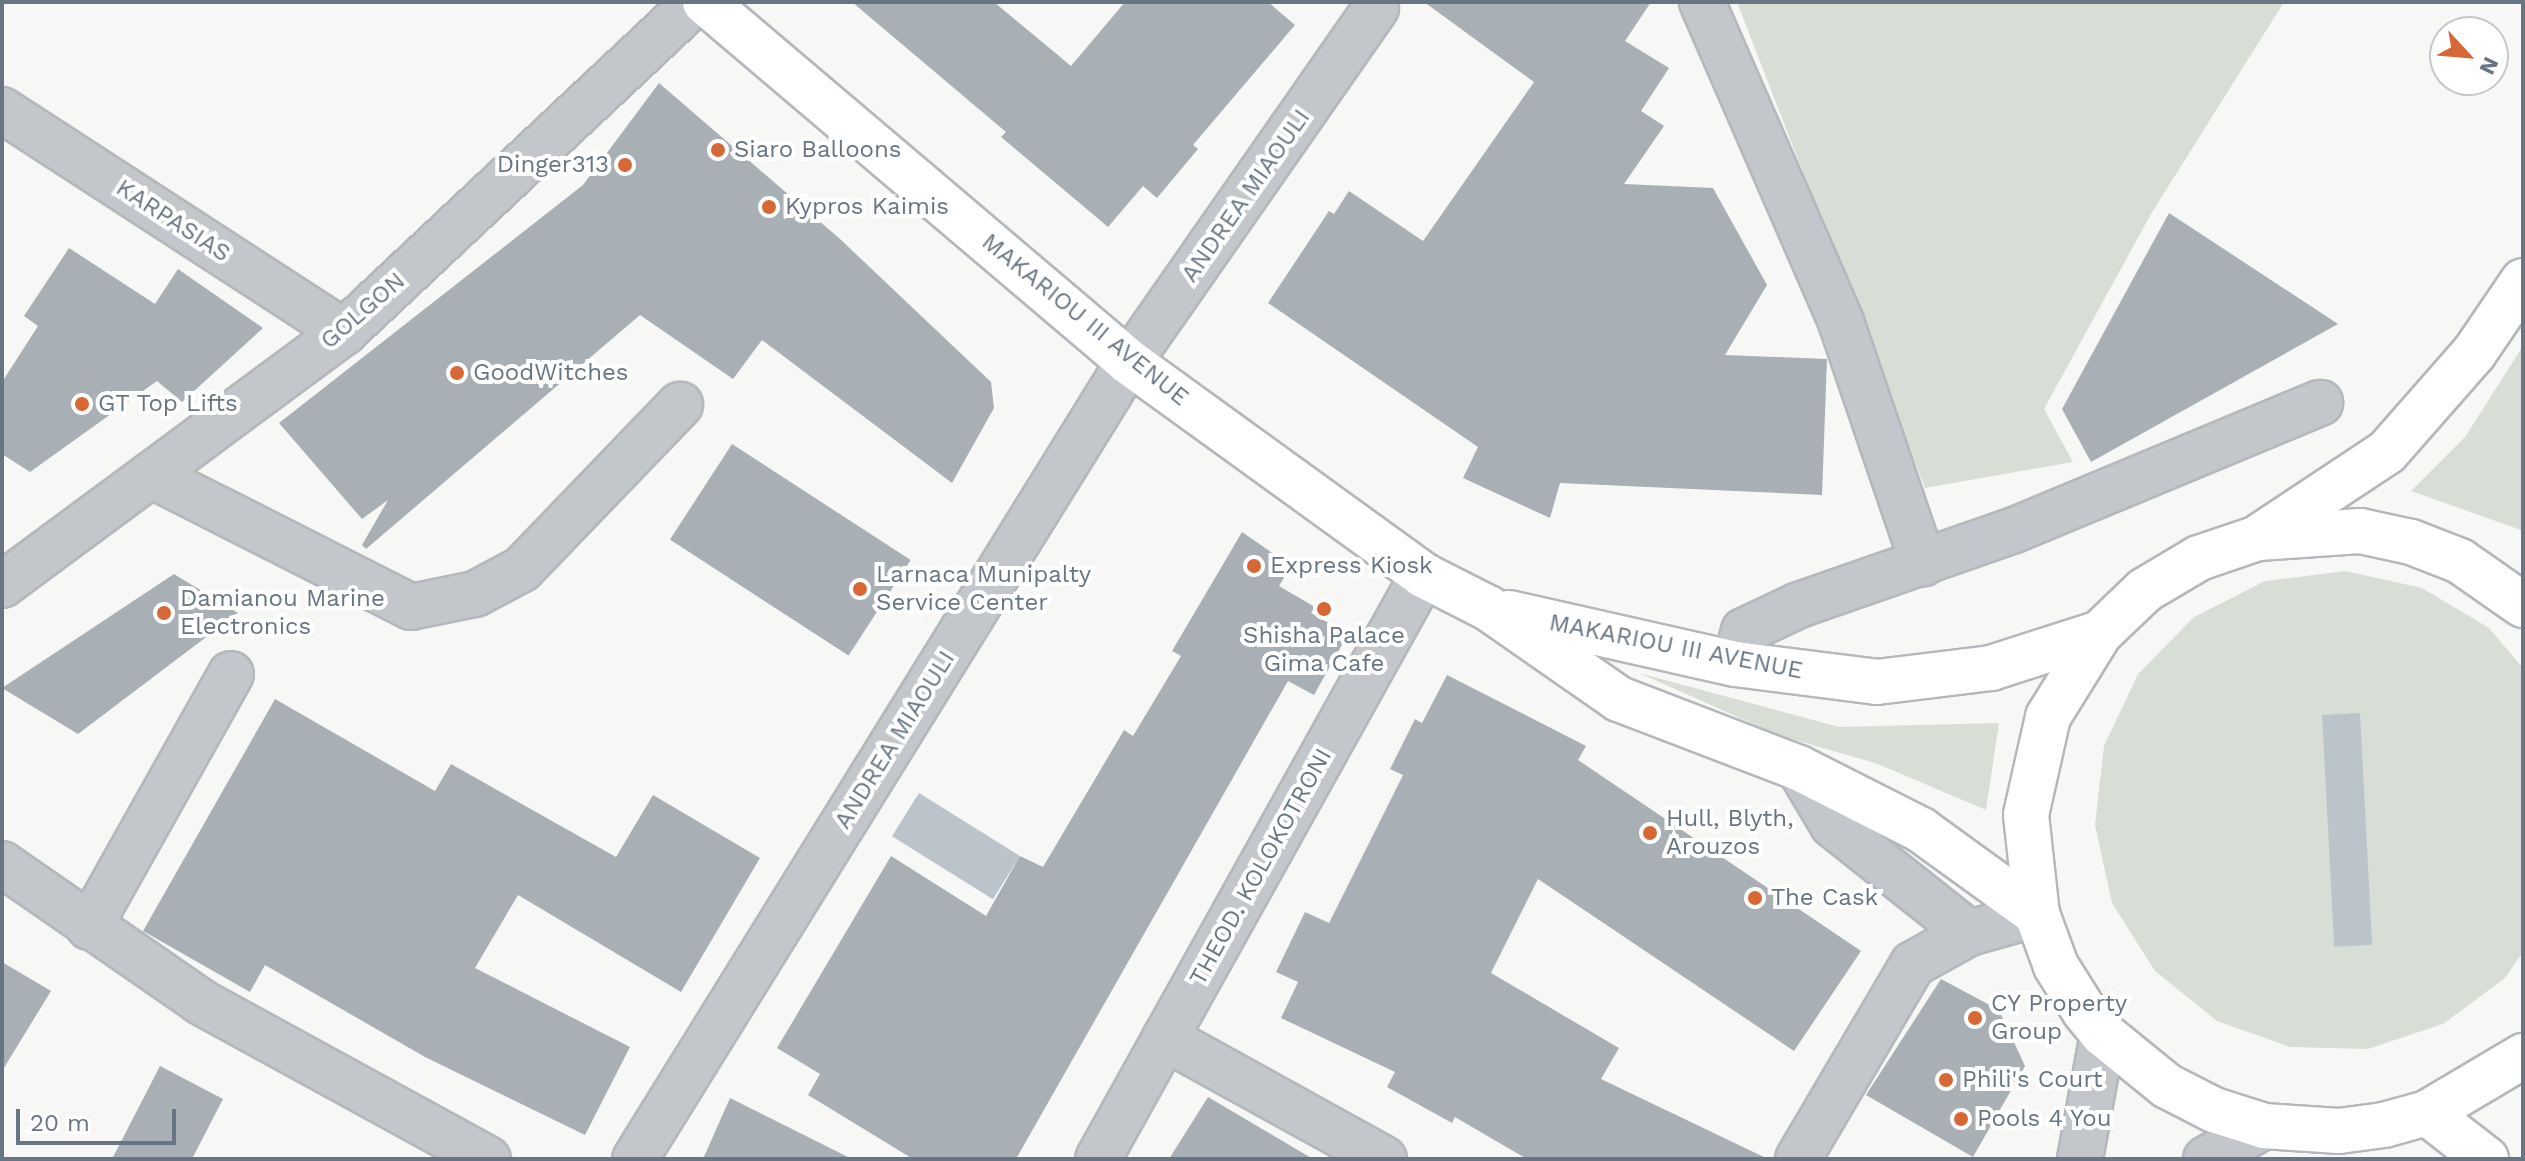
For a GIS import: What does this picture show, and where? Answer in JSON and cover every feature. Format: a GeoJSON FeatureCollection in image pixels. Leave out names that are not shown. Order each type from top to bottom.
{"type":"FeatureCollection","features":[{"type":"Feature","properties":{"kind":"main road","name":"MAKARIOU III AVENUE"},"geometry":{"type":"LineString","coordinates":[[705,2],[1129,362],[1423,575],[1488,608],[1619,699],[1799,768],[1921,830],[2037,914]]}},
{"type":"Feature","properties":{"kind":"main road"},"geometry":{"type":"LineString","coordinates":[[2258,538],[2387,452],[2474,353],[2523,281]]}},
{"type":"Feature","properties":{"kind":"main road"},"geometry":{"type":"LineString","coordinates":[[2523,605],[2460,561],[2411,542],[2360,531],[2258,538],[2199,558],[2145,590],[2100,633],[2048,717],[2026,815],[2037,914],[2056,966],[2103,1034],[2167,1086],[2214,1110],[2264,1126],[2339,1131],[2427,1113],[2523,1056]]}},
{"type":"Feature","properties":{"kind":"main road","name":"MAKARIOU III AVENUE"},"geometry":{"type":"LineString","coordinates":[[1488,608],[1735,664],[1877,682],[1991,668],[2100,633]]}},
{"type":"Feature","properties":{"kind":"main road"},"geometry":{"type":"LineString","coordinates":[[2427,1113],[2486,1159]]}},
{"type":"Feature","properties":{"kind":"street","name":"GOLGON"},"geometry":{"type":"LineString","coordinates":[[2,585],[344,332],[696,2]]}},
{"type":"Feature","properties":{"kind":"street"},"geometry":{"type":"LineString","coordinates":[[1702,2],[1841,322],[1923,563]]}},
{"type":"Feature","properties":{"kind":"street","name":"ANDREA MIAOULI"},"geometry":{"type":"LineString","coordinates":[[635,1159],[1129,362],[1376,8]]}},
{"type":"Feature","properties":{"kind":"street","name":"KARPASIAS"},"geometry":{"type":"LineString","coordinates":[[2,110],[344,332]]}},
{"type":"Feature","properties":{"kind":"street"},"geometry":{"type":"LineString","coordinates":[[1735,664],[1744,631],[1799,605],[1923,563],[2320,403]]}},
{"type":"Feature","properties":{"kind":"street"},"geometry":{"type":"LineString","coordinates":[[151,475],[411,607],[475,594],[522,569],[680,405]]}},
{"type":"Feature","properties":{"kind":"street","name":"THEOD. KOLOKOTRONI"},"geometry":{"type":"LineString","coordinates":[[1098,1159],[1423,575]]}},
{"type":"Feature","properties":{"kind":"street"},"geometry":{"type":"LineString","coordinates":[[89,927],[231,674]]}},
{"type":"Feature","properties":{"kind":"street"},"geometry":{"type":"LineString","coordinates":[[1799,768],[1833,825],[1969,933]]}},
{"type":"Feature","properties":{"kind":"street"},"geometry":{"type":"LineString","coordinates":[[2,864],[201,1002],[488,1159]]}},
{"type":"Feature","properties":{"kind":"street"},"geometry":{"type":"LineString","coordinates":[[1798,1159],[1913,964],[1969,933],[2037,914]]}},
{"type":"Feature","properties":{"kind":"street"},"geometry":{"type":"LineString","coordinates":[[2080,1159],[2103,1034]]}},
{"type":"Feature","properties":{"kind":"street"},"geometry":{"type":"LineString","coordinates":[[1165,1038],[1384,1159]]}},
{"type":"Feature","properties":{"kind":"street"},"geometry":{"type":"LineString","coordinates":[[2206,1159],[2264,1126]]}},
{"type":"Feature","properties":{"kind":"shaded area"},"geometry":{"type":"Polygon","coordinates":[[[1737,2],[2284,2],[2151,214],[2044,409],[2073,462],[1925,488],[1737,2]]]}},
{"type":"Feature","properties":{"kind":"shaded area"},"geometry":{"type":"Polygon","coordinates":[[[2523,346],[2521,530],[2411,491],[2465,437],[2523,346]]]}},
{"type":"Feature","properties":{"kind":"shaded area"},"geometry":{"type":"Polygon","coordinates":[[[2345,571],[2422,588],[2489,628],[2523,668],[2523,952],[2505,978],[2443,1024],[2368,1049],[2290,1047],[2217,1021],[2155,971],[2112,903],[2095,825],[2104,746],[2138,674],[2194,617],[2265,581],[2345,571]]]}},
{"type":"Feature","properties":{"kind":"shaded area"},"geometry":{"type":"Polygon","coordinates":[[[1639,673],[1839,727],[1999,723],[1986,810],[1878,764],[1778,735],[1639,673]]]}},
{"type":"Feature","properties":{"kind":"shaded area"},"geometry":{"type":"Polygon","coordinates":[[[2360,713],[2372,945],[2334,947],[2322,715],[2360,713]]]}},
{"type":"Feature","properties":{"kind":"shaded area"},"geometry":{"type":"Polygon","coordinates":[[[919,793],[1020,856],[993,899],[892,836],[919,793]]]}},
{"type":"Feature","properties":{"kind":"building"},"geometry":{"type":"Polygon","coordinates":[[[852,2],[994,2],[1071,66],[1125,2],[1268,2],[1295,25],[1193,145],[1198,149],[1157,198],[1143,186],[1108,227],[1001,137],[1006,132],[852,2]]]}},
{"type":"Feature","properties":{"kind":"building"},"geometry":{"type":"Polygon","coordinates":[[[1424,2],[1651,2],[1625,41],[1669,68],[1641,111],[1664,126],[1624,184],[1713,188],[1767,285],[1725,355],[1827,359],[1822,495],[1560,483],[1550,518],[1463,478],[1478,447],[1268,303],[1329,211],[1334,214],[1349,191],[1423,241],[1534,82],[1424,2]]]}},
{"type":"Feature","properties":{"kind":"building"},"geometry":{"type":"Polygon","coordinates":[[[659,83],[840,239],[991,382],[994,408],[952,483],[762,340],[733,379],[640,315],[366,549],[362,545],[388,500],[362,519],[279,423],[583,185],[659,83]]]}},
{"type":"Feature","properties":{"kind":"building"},"geometry":{"type":"Polygon","coordinates":[[[2169,213],[2338,324],[2091,462],[2062,409],[2169,213]]]}},
{"type":"Feature","properties":{"kind":"building"},"geometry":{"type":"Polygon","coordinates":[[[69,248],[155,304],[178,269],[263,328],[182,402],[157,381],[30,472],[2,454],[2,382],[38,326],[24,316],[69,248]]]}},
{"type":"Feature","properties":{"kind":"building"},"geometry":{"type":"Polygon","coordinates":[[[732,444],[911,560],[849,656],[670,540],[732,444]]]}},
{"type":"Feature","properties":{"kind":"building"},"geometry":{"type":"Polygon","coordinates":[[[1242,532],[1291,566],[1279,586],[1315,607],[1311,613],[1348,634],[1314,695],[1288,681],[1016,1159],[913,1159],[808,1095],[820,1074],[777,1048],[891,856],[986,916],[1020,856],[1043,867],[1124,730],[1133,736],[1181,656],[1172,651],[1242,532]]]}},
{"type":"Feature","properties":{"kind":"building"},"geometry":{"type":"Polygon","coordinates":[[[174,574],[238,613],[78,734],[2,688],[174,574]]]}},
{"type":"Feature","properties":{"kind":"building"},"geometry":{"type":"Polygon","coordinates":[[[1447,675],[1586,746],[1578,760],[1861,951],[1794,1051],[1538,879],[1491,973],[1619,1048],[1601,1079],[1768,1159],[1527,1159],[1455,1117],[1452,1123],[1387,1087],[1395,1072],[1281,1018],[1298,982],[1276,972],[1305,912],[1329,923],[1403,775],[1390,769],[1415,719],[1422,723],[1447,675]]]}},
{"type":"Feature","properties":{"kind":"building"},"geometry":{"type":"Polygon","coordinates":[[[275,699],[435,791],[451,764],[616,857],[653,795],[760,858],[681,992],[518,895],[475,968],[630,1047],[585,1135],[425,1057],[265,965],[250,992],[143,931],[275,699]]]}},
{"type":"Feature","properties":{"kind":"building"},"geometry":{"type":"Polygon","coordinates":[[[2,962],[51,991],[2,1071],[2,962]]]}},
{"type":"Feature","properties":{"kind":"building","name":"Phili's Court"},"geometry":{"type":"Polygon","coordinates":[[[1941,979],[1999,1010],[2025,1066],[1973,1157],[1866,1095],[1941,979]]]}},
{"type":"Feature","properties":{"kind":"building"},"geometry":{"type":"Polygon","coordinates":[[[160,1066],[223,1099],[192,1159],[112,1159],[160,1066]]]}},
{"type":"Feature","properties":{"kind":"building"},"geometry":{"type":"Polygon","coordinates":[[[1208,1097],[1313,1159],[1169,1159],[1208,1097]]]}},
{"type":"Feature","properties":{"kind":"building"},"geometry":{"type":"Polygon","coordinates":[[[730,1098],[852,1159],[703,1159],[730,1098]]]}},
{"type":"Feature","properties":{"kind":"place","name":"Siaro Balloons"},"geometry":{"type":"Point","coordinates":[718,150]}},
{"type":"Feature","properties":{"kind":"place","name":"Dinger313"},"geometry":{"type":"Point","coordinates":[625,165]}},
{"type":"Feature","properties":{"kind":"place","name":"Kypros Kaimis"},"geometry":{"type":"Point","coordinates":[769,207]}},
{"type":"Feature","properties":{"kind":"place","name":"GoodWitches"},"geometry":{"type":"Point","coordinates":[457,373]}},
{"type":"Feature","properties":{"kind":"place","name":"GT Top Lifts"},"geometry":{"type":"Point","coordinates":[82,404]}},
{"type":"Feature","properties":{"kind":"place","name":"Express Kiosk"},"geometry":{"type":"Point","coordinates":[1254,566]}},
{"type":"Feature","properties":{"kind":"place","name":"Larnaca Munipalty Service Center"},"geometry":{"type":"Point","coordinates":[860,589]}},
{"type":"Feature","properties":{"kind":"place","name":"Shisha Palace Gima Cafe"},"geometry":{"type":"Point","coordinates":[1324,609]}},
{"type":"Feature","properties":{"kind":"place","name":"Damianou Marine Electronics"},"geometry":{"type":"Point","coordinates":[164,613]}},
{"type":"Feature","properties":{"kind":"place","name":"Hull, Blyth, Arouzos"},"geometry":{"type":"Point","coordinates":[1650,833]}},
{"type":"Feature","properties":{"kind":"place","name":"The Cask"},"geometry":{"type":"Point","coordinates":[1755,898]}},
{"type":"Feature","properties":{"kind":"place","name":"CY Property Group"},"geometry":{"type":"Point","coordinates":[1975,1018]}},
{"type":"Feature","properties":{"kind":"place","name":"Phili's Court"},"geometry":{"type":"Point","coordinates":[1946,1080]}},
{"type":"Feature","properties":{"kind":"place","name":"Pools 4 You"},"geometry":{"type":"Point","coordinates":[1961,1119]}}]}
